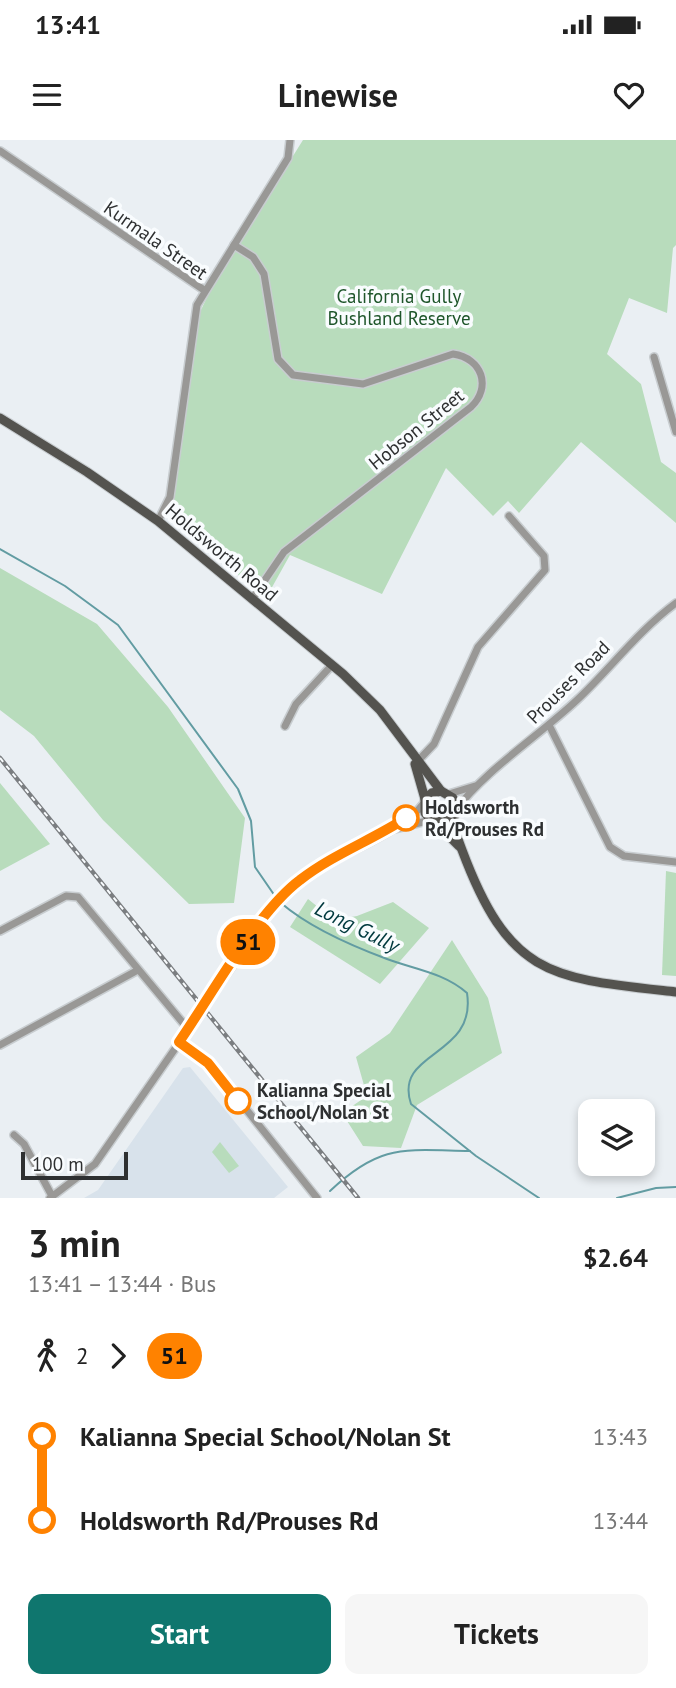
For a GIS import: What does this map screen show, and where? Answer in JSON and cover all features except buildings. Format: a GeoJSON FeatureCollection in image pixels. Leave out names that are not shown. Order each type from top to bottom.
{"type":"FeatureCollection","features":[{"type":"Feature","properties":{"kind":"main road","name":"Holdsworth Road"},"geometry":{"type":"LineString","coordinates":[[0,418],[88,472],[158,521],[332,665],[367,697],[402,738],[417,763],[445,792]]}},
{"type":"Feature","properties":{"kind":"main road","name":"Holdsworth Road"},"geometry":{"type":"LineString","coordinates":[[417,763],[425,801]]}},
{"type":"Feature","properties":{"kind":"main road"},"geometry":{"type":"LineString","coordinates":[[462,850],[425,813],[425,801],[432,793],[445,792],[455,802],[462,850],[496,921],[510,940],[535,962],[576,980],[676,992]]}},
{"type":"Feature","properties":{"kind":"main road"},"geometry":{"type":"LineString","coordinates":[[433,821],[447,821],[455,813]]}},
{"type":"Feature","properties":{"kind":"street"},"geometry":{"type":"LineString","coordinates":[[204,290],[288,158],[290,140]]}},
{"type":"Feature","properties":{"kind":"street","name":"Kurmala Street"},"geometry":{"type":"LineString","coordinates":[[0,151],[204,290],[194,312],[170,497],[158,521]]}},
{"type":"Feature","properties":{"kind":"street","name":"Hobson Street"},"geometry":{"type":"LineString","coordinates":[[234,245],[253,257],[264,274],[278,359],[293,375],[363,384],[453,354],[473,363],[483,381],[482,392],[471,407],[284,552],[252,600]]}},
{"type":"Feature","properties":{"kind":"street"},"geometry":{"type":"LineString","coordinates":[[654,357],[676,432]]}},
{"type":"Feature","properties":{"kind":"street"},"geometry":{"type":"LineString","coordinates":[[417,763],[434,744],[478,647],[545,570],[544,556],[509,516]]}},
{"type":"Feature","properties":{"kind":"street","name":"Prouses Road"},"geometry":{"type":"LineString","coordinates":[[455,813],[481,783],[584,694],[634,639],[676,603]]}},
{"type":"Feature","properties":{"kind":"street"},"geometry":{"type":"LineString","coordinates":[[285,726],[296,704],[332,665]]}},
{"type":"Feature","properties":{"kind":"street"},"geometry":{"type":"LineString","coordinates":[[549,725],[610,847],[624,856],[676,862]]}},
{"type":"Feature","properties":{"kind":"street","name":"Prouses Road"},"geometry":{"type":"LineString","coordinates":[[445,792],[481,783]]}},
{"type":"Feature","properties":{"kind":"street"},"geometry":{"type":"LineString","coordinates":[[14,1135],[24,1144],[51,1197],[92,1167],[281,896],[316,868],[391,830],[425,801]]}},
{"type":"Feature","properties":{"kind":"street"},"geometry":{"type":"LineString","coordinates":[[391,830],[433,821]]}},
{"type":"Feature","properties":{"kind":"street"},"geometry":{"type":"LineString","coordinates":[[0,931],[63,897],[73,895],[82,901],[188,1029]]}},
{"type":"Feature","properties":{"kind":"street"},"geometry":{"type":"LineString","coordinates":[[0,1045],[138,970]]}},
{"type":"Feature","properties":{"kind":"street"},"geometry":{"type":"LineString","coordinates":[[179,1042],[218,1074],[317,1198]]}},
{"type":"Feature","properties":{"kind":"shaded area"},"geometry":{"type":"Polygon","coordinates":[[[190,1067],[288,1187],[274,1198],[84,1198],[98,1190],[183,1068],[190,1067]]]}},
{"type":"Feature","properties":{"kind":"green space","name":"California Gully Bushland Reserve"},"geometry":{"type":"Polygon","coordinates":[[[303,140],[676,140],[676,245],[673,248],[667,313],[629,298],[607,354],[641,384],[661,462],[676,473],[676,523],[581,442],[519,513],[508,501],[493,516],[446,468],[382,594],[290,555],[266,598],[171,519],[199,314],[216,279],[303,140]]]}},
{"type":"Feature","properties":{"kind":"green space"},"geometry":{"type":"Polygon","coordinates":[[[0,568],[97,624],[168,707],[245,818],[234,903],[189,904],[103,820],[34,736],[0,710],[0,568]]]}},
{"type":"Feature","properties":{"kind":"green space"},"geometry":{"type":"Polygon","coordinates":[[[0,783],[50,844],[0,871],[0,783]]]}},
{"type":"Feature","properties":{"kind":"green space"},"geometry":{"type":"Polygon","coordinates":[[[666,871],[676,873],[676,976],[662,975],[666,871]]]}},
{"type":"Feature","properties":{"kind":"green space"},"geometry":{"type":"Polygon","coordinates":[[[308,899],[334,920],[357,916],[393,902],[429,928],[380,984],[290,927],[308,899]]]}},
{"type":"Feature","properties":{"kind":"green space"},"geometry":{"type":"Polygon","coordinates":[[[452,940],[488,998],[502,1053],[417,1105],[401,1148],[363,1146],[342,1113],[367,1096],[356,1057],[390,1033],[452,940]]]}},
{"type":"Feature","properties":{"kind":"green space"},"geometry":{"type":"Polygon","coordinates":[[[220,1142],[239,1166],[229,1173],[212,1152],[220,1142]]]}},
{"type":"Feature","properties":{"kind":"waterway","name":"Long Gully"},"geometry":{"type":"LineString","coordinates":[[0,549],[65,586],[118,625],[238,789],[251,821],[255,867],[277,899]]}},
{"type":"Feature","properties":{"kind":"waterway","name":"Long Gully"},"geometry":{"type":"LineString","coordinates":[[281,903],[332,936],[387,959],[439,976],[467,993],[467,1014],[460,1030],[414,1073],[409,1086],[411,1104],[476,1156],[539,1198]]}},
{"type":"Feature","properties":{"kind":"waterway"},"geometry":{"type":"LineString","coordinates":[[330,1191],[348,1175],[379,1157],[410,1151],[470,1151]]}},
{"type":"Feature","properties":{"kind":"waterway","name":"Long Gully"},"geometry":{"type":"LineString","coordinates":[[617,1198],[656,1188],[676,1187]]}},
{"type":"Feature","properties":{"kind":"railway"},"geometry":{"type":"LineString","coordinates":[[0,758],[358,1198]]}},
{"type":"Feature","properties":{"kind":"bus line","name":"51"},"geometry":{"type":"LineString","coordinates":[[238,1101],[208,1063],[179,1042],[259,925],[288,890],[316,868],[391,830],[406,818]]}},
{"type":"Feature","properties":{"kind":"place","name":"Holdsworth Rd/Prouses Rd"},"geometry":{"type":"Point","coordinates":[406,818]}},
{"type":"Feature","properties":{"kind":"place","name":"Kalianna Special School/Nolan St"},"geometry":{"type":"Point","coordinates":[238,1101]}}]}
